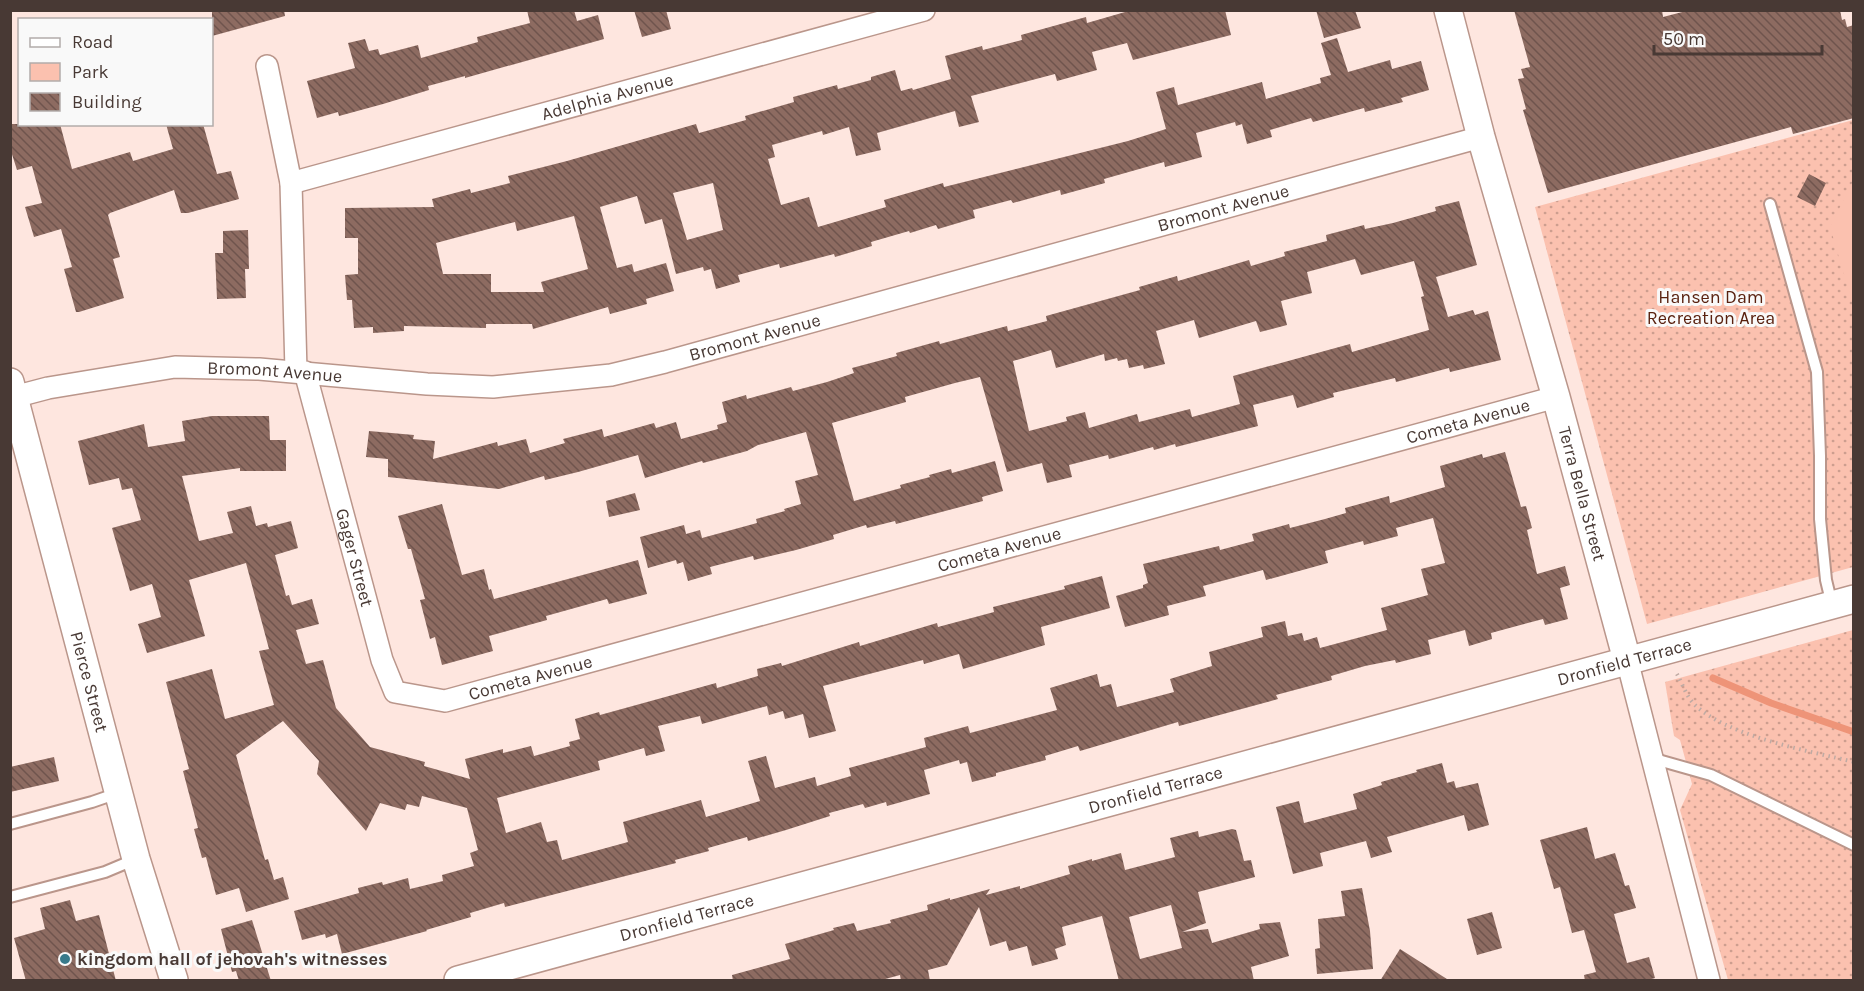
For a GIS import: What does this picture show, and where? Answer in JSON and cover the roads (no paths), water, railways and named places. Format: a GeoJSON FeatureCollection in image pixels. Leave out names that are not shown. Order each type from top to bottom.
{"type":"FeatureCollection","features":[{"type":"Feature","properties":{"kind":"street","name":"Adelphia Avenue"},"geometry":{"type":"LineString","coordinates":[[291,183],[924,10]]}},
{"type":"Feature","properties":{"kind":"street","name":"Terra Bella Street"},"geometry":{"type":"LineString","coordinates":[[1448,10],[1481,137],[1556,397],[1627,660],[1709,981]]}},
{"type":"Feature","properties":{"kind":"street","name":"Gager Street"},"geometry":{"type":"LineString","coordinates":[[267,66],[291,183],[300,372],[382,660],[395,692],[445,701]]}},
{"type":"Feature","properties":{"kind":"street","name":"Bromont Avenue"},"geometry":{"type":"LineString","coordinates":[[12,392],[175,367],[300,372],[427,384],[493,387],[611,375],[1481,137]]}},
{"type":"Feature","properties":{"kind":"street","name":"Pierce Street"},"geometry":{"type":"LineString","coordinates":[[12,392],[136,859],[174,981]]}},
{"type":"Feature","properties":{"kind":"street","name":"Cometa Avenue"},"geometry":{"type":"LineString","coordinates":[[445,701],[1556,397]]}},
{"type":"Feature","properties":{"kind":"street","name":"Dronfield Terrace"},"geometry":{"type":"LineString","coordinates":[[458,981],[1843,602]]}},
{"type":"Feature","properties":{"kind":"lane"},"geometry":{"type":"LineString","coordinates":[[1770,204],[1817,372],[1821,456],[1820,519],[1824,569],[1843,602]]}},
{"type":"Feature","properties":{"kind":"lane"},"geometry":{"type":"LineString","coordinates":[[1651,758],[1711,775],[1854,845]]}},
{"type":"Feature","properties":{"kind":"lane"},"geometry":{"type":"LineString","coordinates":[[10,824],[119,793]]}},
{"type":"Feature","properties":{"kind":"lane"},"geometry":{"type":"LineString","coordinates":[[10,897],[105,872],[136,859]]}},
{"type":"Feature","properties":{"kind":"waterway"},"geometry":{"type":"LineString","coordinates":[[1713,678],[1771,703],[1854,732]]}},
{"type":"Feature","properties":{"kind":"place","name":"kingdom hall of jehovah's witnesses"},"geometry":{"type":"Point","coordinates":[65,959]}},
{"type":"Feature","properties":{"kind":"park label","name":"Hansen Dam Recreation Area"},"geometry":{"type":"Point","coordinates":[1711,307]}}]}
